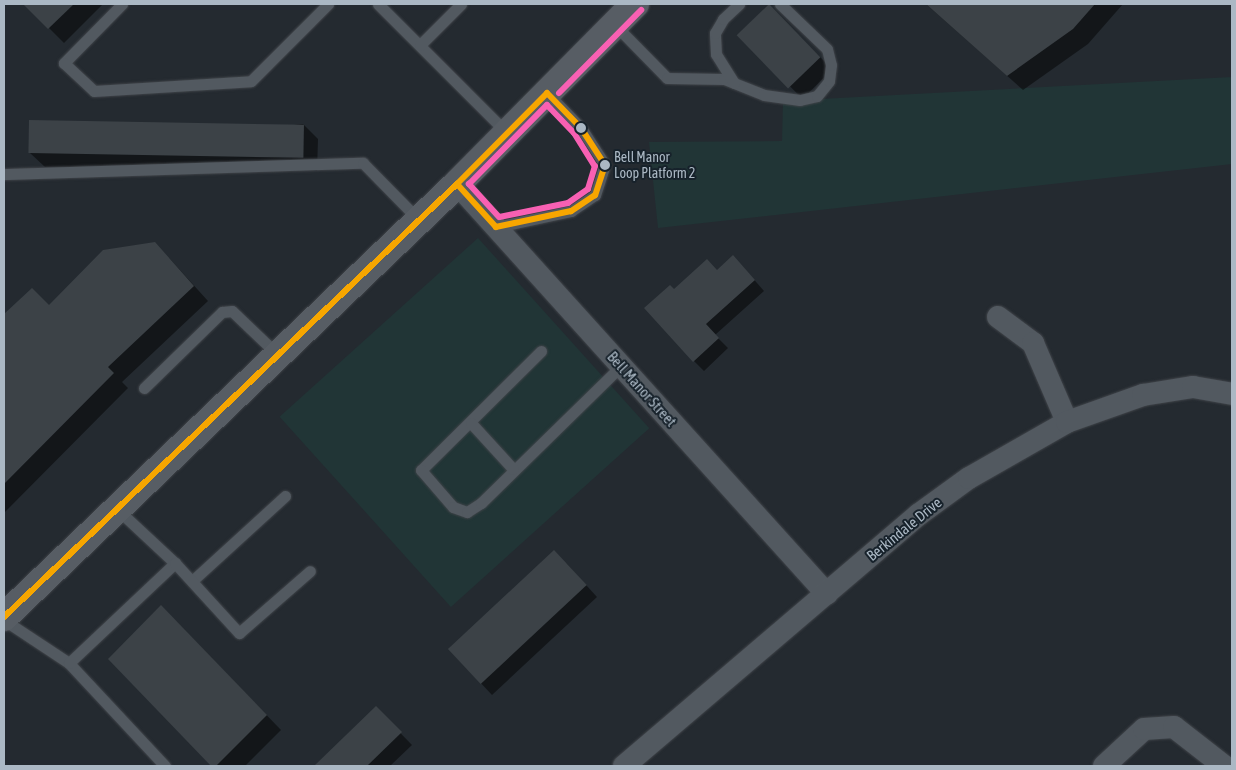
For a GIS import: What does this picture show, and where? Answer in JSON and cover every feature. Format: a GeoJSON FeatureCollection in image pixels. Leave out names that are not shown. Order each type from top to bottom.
{"type":"FeatureCollection","features":[{"type":"Feature","properties":{"kind":"main road"},"geometry":{"type":"LineString","coordinates":[[4,619],[457,184],[635,4]]}},
{"type":"Feature","properties":{"kind":"street","name":"Bell Manor Street"},"geometry":{"type":"LineString","coordinates":[[457,184],[827,594]]}},
{"type":"Feature","properties":{"kind":"street"},"geometry":{"type":"LineString","coordinates":[[998,317],[1033,342],[1067,422]]}},
{"type":"Feature","properties":{"kind":"street","name":"Berkindale Drive"},"geometry":{"type":"LineString","coordinates":[[624,766],[827,594],[918,514],[962,483],[1067,422],[1143,395],[1194,388],[1232,394]]}},
{"type":"Feature","properties":{"kind":"street"},"geometry":{"type":"LineString","coordinates":[[1104,766],[1144,729],[1174,727],[1224,766]]}},
{"type":"Feature","properties":{"kind":"lane"},"geometry":{"type":"LineString","coordinates":[[122,4],[64,64],[94,91],[251,81],[328,4]]}},
{"type":"Feature","properties":{"kind":"lane"},"geometry":{"type":"LineString","coordinates":[[378,4],[507,133]]}},
{"type":"Feature","properties":{"kind":"lane"},"geometry":{"type":"LineString","coordinates":[[420,45],[461,4]]}},
{"type":"Feature","properties":{"kind":"lane"},"geometry":{"type":"LineString","coordinates":[[734,83],[716,54],[716,34],[723,19],[739,4]]}},
{"type":"Feature","properties":{"kind":"lane"},"geometry":{"type":"LineString","coordinates":[[615,25],[667,78],[724,79],[764,95],[800,100],[817,96],[829,81],[831,65],[827,49],[780,4]]}},
{"type":"Feature","properties":{"kind":"lane"},"geometry":{"type":"LineString","coordinates":[[496,228],[571,211],[595,195],[605,165],[582,128],[547,93]]}},
{"type":"Feature","properties":{"kind":"lane"},"geometry":{"type":"LineString","coordinates":[[4,174],[363,163],[419,220]]}},
{"type":"Feature","properties":{"kind":"lane"},"geometry":{"type":"LineString","coordinates":[[144,388],[222,312],[232,311],[278,355]]}},
{"type":"Feature","properties":{"kind":"lane"},"geometry":{"type":"LineString","coordinates":[[541,351],[471,423],[421,470],[453,508],[467,512],[621,366]]}},
{"type":"Feature","properties":{"kind":"lane"},"geometry":{"type":"LineString","coordinates":[[471,423],[513,469]]}},
{"type":"Feature","properties":{"kind":"lane"},"geometry":{"type":"LineString","coordinates":[[192,581],[285,496]]}},
{"type":"Feature","properties":{"kind":"lane"},"geometry":{"type":"LineString","coordinates":[[117,509],[175,563],[239,633],[310,571]]}},
{"type":"Feature","properties":{"kind":"lane"},"geometry":{"type":"LineString","coordinates":[[69,663],[175,563]]}},
{"type":"Feature","properties":{"kind":"lane"},"geometry":{"type":"LineString","coordinates":[[4,619],[69,663],[165,766]]}},
{"type":"Feature","properties":{"kind":"green space"},"geometry":{"type":"Polygon","coordinates":[[[1232,77],[1232,164],[658,228],[649,142],[782,141],[783,101],[1232,77]]]}},
{"type":"Feature","properties":{"kind":"green space"},"geometry":{"type":"Polygon","coordinates":[[[478,238],[649,428],[451,607],[280,417],[478,238]]]}},
{"type":"Feature","properties":{"kind":"building"},"geometry":{"type":"Polygon","coordinates":[[[23,4],[74,4],[48,29],[23,4]]]}},
{"type":"Feature","properties":{"kind":"building"},"geometry":{"type":"Polygon","coordinates":[[[769,4],[820,57],[788,88],[737,35],[769,4]]]}},
{"type":"Feature","properties":{"kind":"building"},"geometry":{"type":"Polygon","coordinates":[[[926,4],[1095,4],[1073,29],[1007,76],[926,4]]]}},
{"type":"Feature","properties":{"kind":"building"},"geometry":{"type":"Polygon","coordinates":[[[29,120],[304,125],[303,158],[28,153],[29,120]]]}},
{"type":"Feature","properties":{"kind":"building"},"geometry":{"type":"Polygon","coordinates":[[[155,242],[194,286],[108,367],[114,373],[4,484],[4,314],[32,288],[49,305],[103,250],[155,242]]]}},
{"type":"Feature","properties":{"kind":"building"},"geometry":{"type":"Polygon","coordinates":[[[733,255],[755,280],[706,324],[719,338],[693,362],[644,308],[670,285],[674,289],[707,259],[717,270],[733,255]]]}},
{"type":"Feature","properties":{"kind":"building"},"geometry":{"type":"Polygon","coordinates":[[[554,550],[587,585],[481,684],[448,649],[554,550]]]}},
{"type":"Feature","properties":{"kind":"building"},"geometry":{"type":"Polygon","coordinates":[[[161,605],[267,715],[216,766],[211,766],[108,659],[161,605]]]}},
{"type":"Feature","properties":{"kind":"building"},"geometry":{"type":"Polygon","coordinates":[[[376,706],[402,732],[367,766],[314,766],[376,706]]]}},
{"type":"Feature","properties":{"kind":"transit line"},"geometry":{"type":"LineString","coordinates":[[559,93],[641,10]]}},
{"type":"Feature","properties":{"kind":"transit line","name":"2"},"geometry":{"type":"LineString","coordinates":[[547,93],[581,128],[605,165],[595,195],[571,211],[496,227],[457,184],[547,93]]}},
{"type":"Feature","properties":{"kind":"transit line"},"geometry":{"type":"LineString","coordinates":[[547,105],[574,133],[595,166],[588,189],[568,203],[499,217],[469,184],[547,105]]}},
{"type":"Feature","properties":{"kind":"transit line","name":"2"},"geometry":{"type":"LineString","coordinates":[[4,617],[457,184]]}},
{"type":"Feature","properties":{"kind":"place","name":"Bell Manor Loop Platform 2"},"geometry":{"type":"Point","coordinates":[605,165]}}]}
